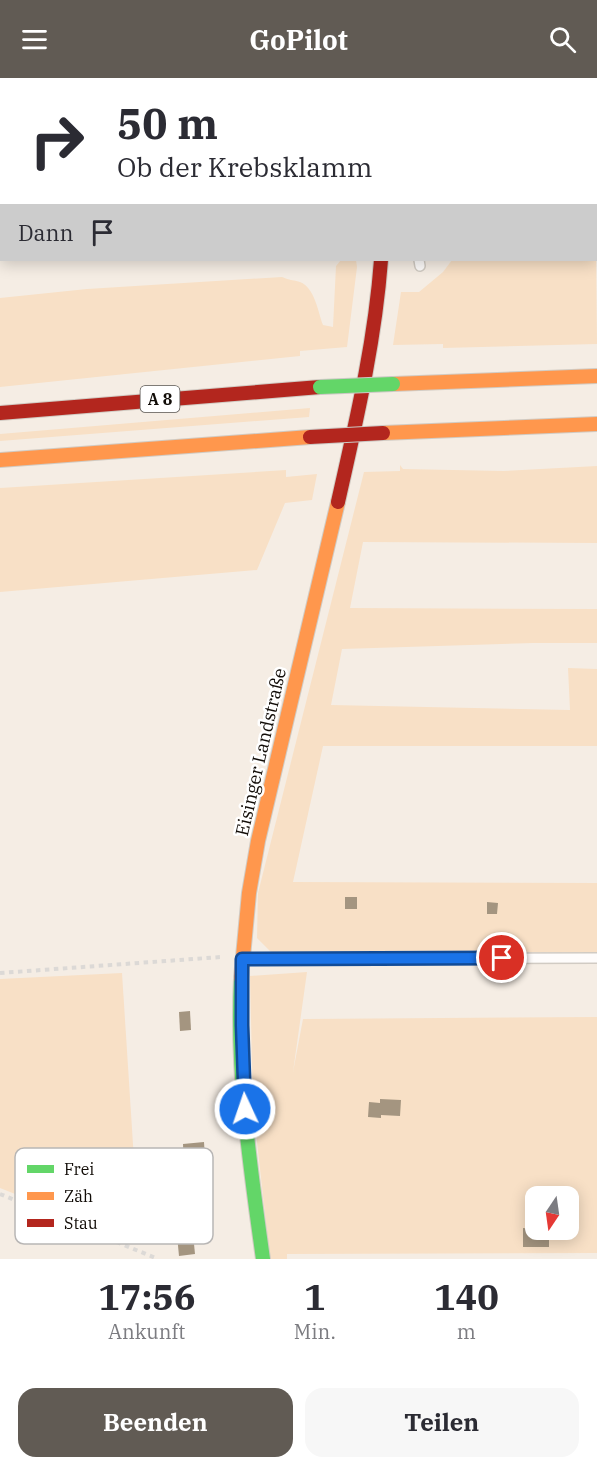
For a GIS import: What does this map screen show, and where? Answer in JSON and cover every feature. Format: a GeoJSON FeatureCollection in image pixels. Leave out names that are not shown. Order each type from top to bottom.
{"type":"FeatureCollection","features":[{"type":"Feature","properties":{"kind":"main road","name":"Eisinger Landstraße"},"geometry":{"type":"LineString","coordinates":[[262,1259],[244,1103],[242,959],[248,894],[373,344],[381,261]]}},
{"type":"Feature","properties":{"kind":"main road","name":"A 8"},"geometry":{"type":"LineString","coordinates":[[0,413],[320,387],[597,376]]}},
{"type":"Feature","properties":{"kind":"main road"},"geometry":{"type":"LineString","coordinates":[[0,460],[310,437],[597,424]]}},
{"type":"Feature","properties":{"kind":"lane"},"geometry":{"type":"LineString","coordinates":[[242,959],[597,958]]}},
{"type":"Feature","properties":{"kind":"path"},"geometry":{"type":"LineString","coordinates":[[0,973],[179,959],[226,957],[242,959]]}},
{"type":"Feature","properties":{"kind":"path"},"geometry":{"type":"LineString","coordinates":[[0,1194],[15,1200]]}},
{"type":"Feature","properties":{"kind":"path"},"geometry":{"type":"LineString","coordinates":[[122,1244],[158,1259]]}},
{"type":"Feature","properties":{"kind":"shaded area"},"geometry":{"type":"Polygon","coordinates":[[[340,261],[356,261],[347,347],[300,351],[300,356],[0,387],[0,298],[87,289],[282,277],[305,285],[313,295],[323,325],[333,327],[336,266],[340,261]]]}},
{"type":"Feature","properties":{"kind":"shaded area"},"geometry":{"type":"Polygon","coordinates":[[[451,261],[596,261],[597,344],[443,348],[443,344],[393,345],[401,292],[419,292],[443,272],[451,261]]]}},
{"type":"Feature","properties":{"kind":"shaded area"},"geometry":{"type":"Polygon","coordinates":[[[310,408],[309,417],[0,441],[0,434],[310,408]]]}},
{"type":"Feature","properties":{"kind":"shaded area"},"geometry":{"type":"Polygon","coordinates":[[[400,465],[403,469],[503,471],[597,466],[597,543],[363,542],[350,608],[597,609],[597,643],[342,649],[331,705],[570,710],[568,668],[597,669],[597,746],[323,746],[293,882],[597,883],[597,952],[272,953],[257,938],[258,893],[364,472],[400,471],[400,465]]]}},
{"type":"Feature","properties":{"kind":"shaded area"},"geometry":{"type":"Polygon","coordinates":[[[286,470],[286,477],[317,474],[312,500],[285,503],[257,570],[0,592],[0,488],[286,470]]]}},
{"type":"Feature","properties":{"kind":"shaded area"},"geometry":{"type":"Polygon","coordinates":[[[307,972],[293,1072],[303,1019],[597,1017],[597,1253],[287,1254],[287,1259],[270,1259],[253,1106],[250,976],[307,972]]]}},
{"type":"Feature","properties":{"kind":"shaded area"},"geometry":{"type":"Polygon","coordinates":[[[122,973],[133,1148],[15,1148],[15,1194],[0,1188],[0,979],[122,973]]]}},
{"type":"Feature","properties":{"kind":"building"},"geometry":{"type":"Polygon","coordinates":[[[345,897],[357,897],[357,909],[345,909],[345,897]]]}},
{"type":"Feature","properties":{"kind":"building"},"geometry":{"type":"Polygon","coordinates":[[[487,902],[498,903],[497,914],[487,914],[487,902]]]}},
{"type":"Feature","properties":{"kind":"building"},"geometry":{"type":"Polygon","coordinates":[[[190,1011],[191,1030],[180,1031],[179,1012],[190,1011]]]}},
{"type":"Feature","properties":{"kind":"building"},"geometry":{"type":"Polygon","coordinates":[[[380,1099],[401,1100],[400,1116],[368,1117],[369,1102],[380,1103],[380,1099]]]}},
{"type":"Feature","properties":{"kind":"building"},"geometry":{"type":"Polygon","coordinates":[[[204,1142],[204,1148],[183,1148],[183,1144],[204,1142]]]}},
{"type":"Feature","properties":{"kind":"building"},"geometry":{"type":"Polygon","coordinates":[[[523,1228],[525,1228],[525,1240],[549,1240],[549,1247],[523,1247],[523,1228]]]}},
{"type":"Feature","properties":{"kind":"building"},"geometry":{"type":"Polygon","coordinates":[[[178,1244],[194,1244],[195,1254],[179,1256],[178,1244]]]}},
{"type":"Feature","properties":{"kind":"traffic: fast"},"geometry":{"type":"LineString","coordinates":[[320,387],[393,384]]}},
{"type":"Feature","properties":{"kind":"traffic: fast"},"geometry":{"type":"LineString","coordinates":[[241,978],[242,1083],[263,1259]]}},
{"type":"Feature","properties":{"kind":"traffic: slow"},"geometry":{"type":"LineString","coordinates":[[393,384],[597,376]]}},
{"type":"Feature","properties":{"kind":"traffic: slow"},"geometry":{"type":"LineString","coordinates":[[383,433],[597,424]]}},
{"type":"Feature","properties":{"kind":"traffic: slow"},"geometry":{"type":"LineString","coordinates":[[0,460],[310,437]]}},
{"type":"Feature","properties":{"kind":"traffic: slow"},"geometry":{"type":"LineString","coordinates":[[241,978],[249,893],[258,841],[338,502]]}},
{"type":"Feature","properties":{"kind":"traffic: jam"},"geometry":{"type":"LineString","coordinates":[[338,502],[370,352],[381,261]]}},
{"type":"Feature","properties":{"kind":"traffic: jam"},"geometry":{"type":"LineString","coordinates":[[0,413],[320,387]]}},
{"type":"Feature","properties":{"kind":"traffic: jam"},"geometry":{"type":"LineString","coordinates":[[310,437],[383,433]]}},
{"type":"Feature","properties":{"kind":"route"},"geometry":{"type":"LineString","coordinates":[[245,1109],[242,959],[502,958]]}}]}
